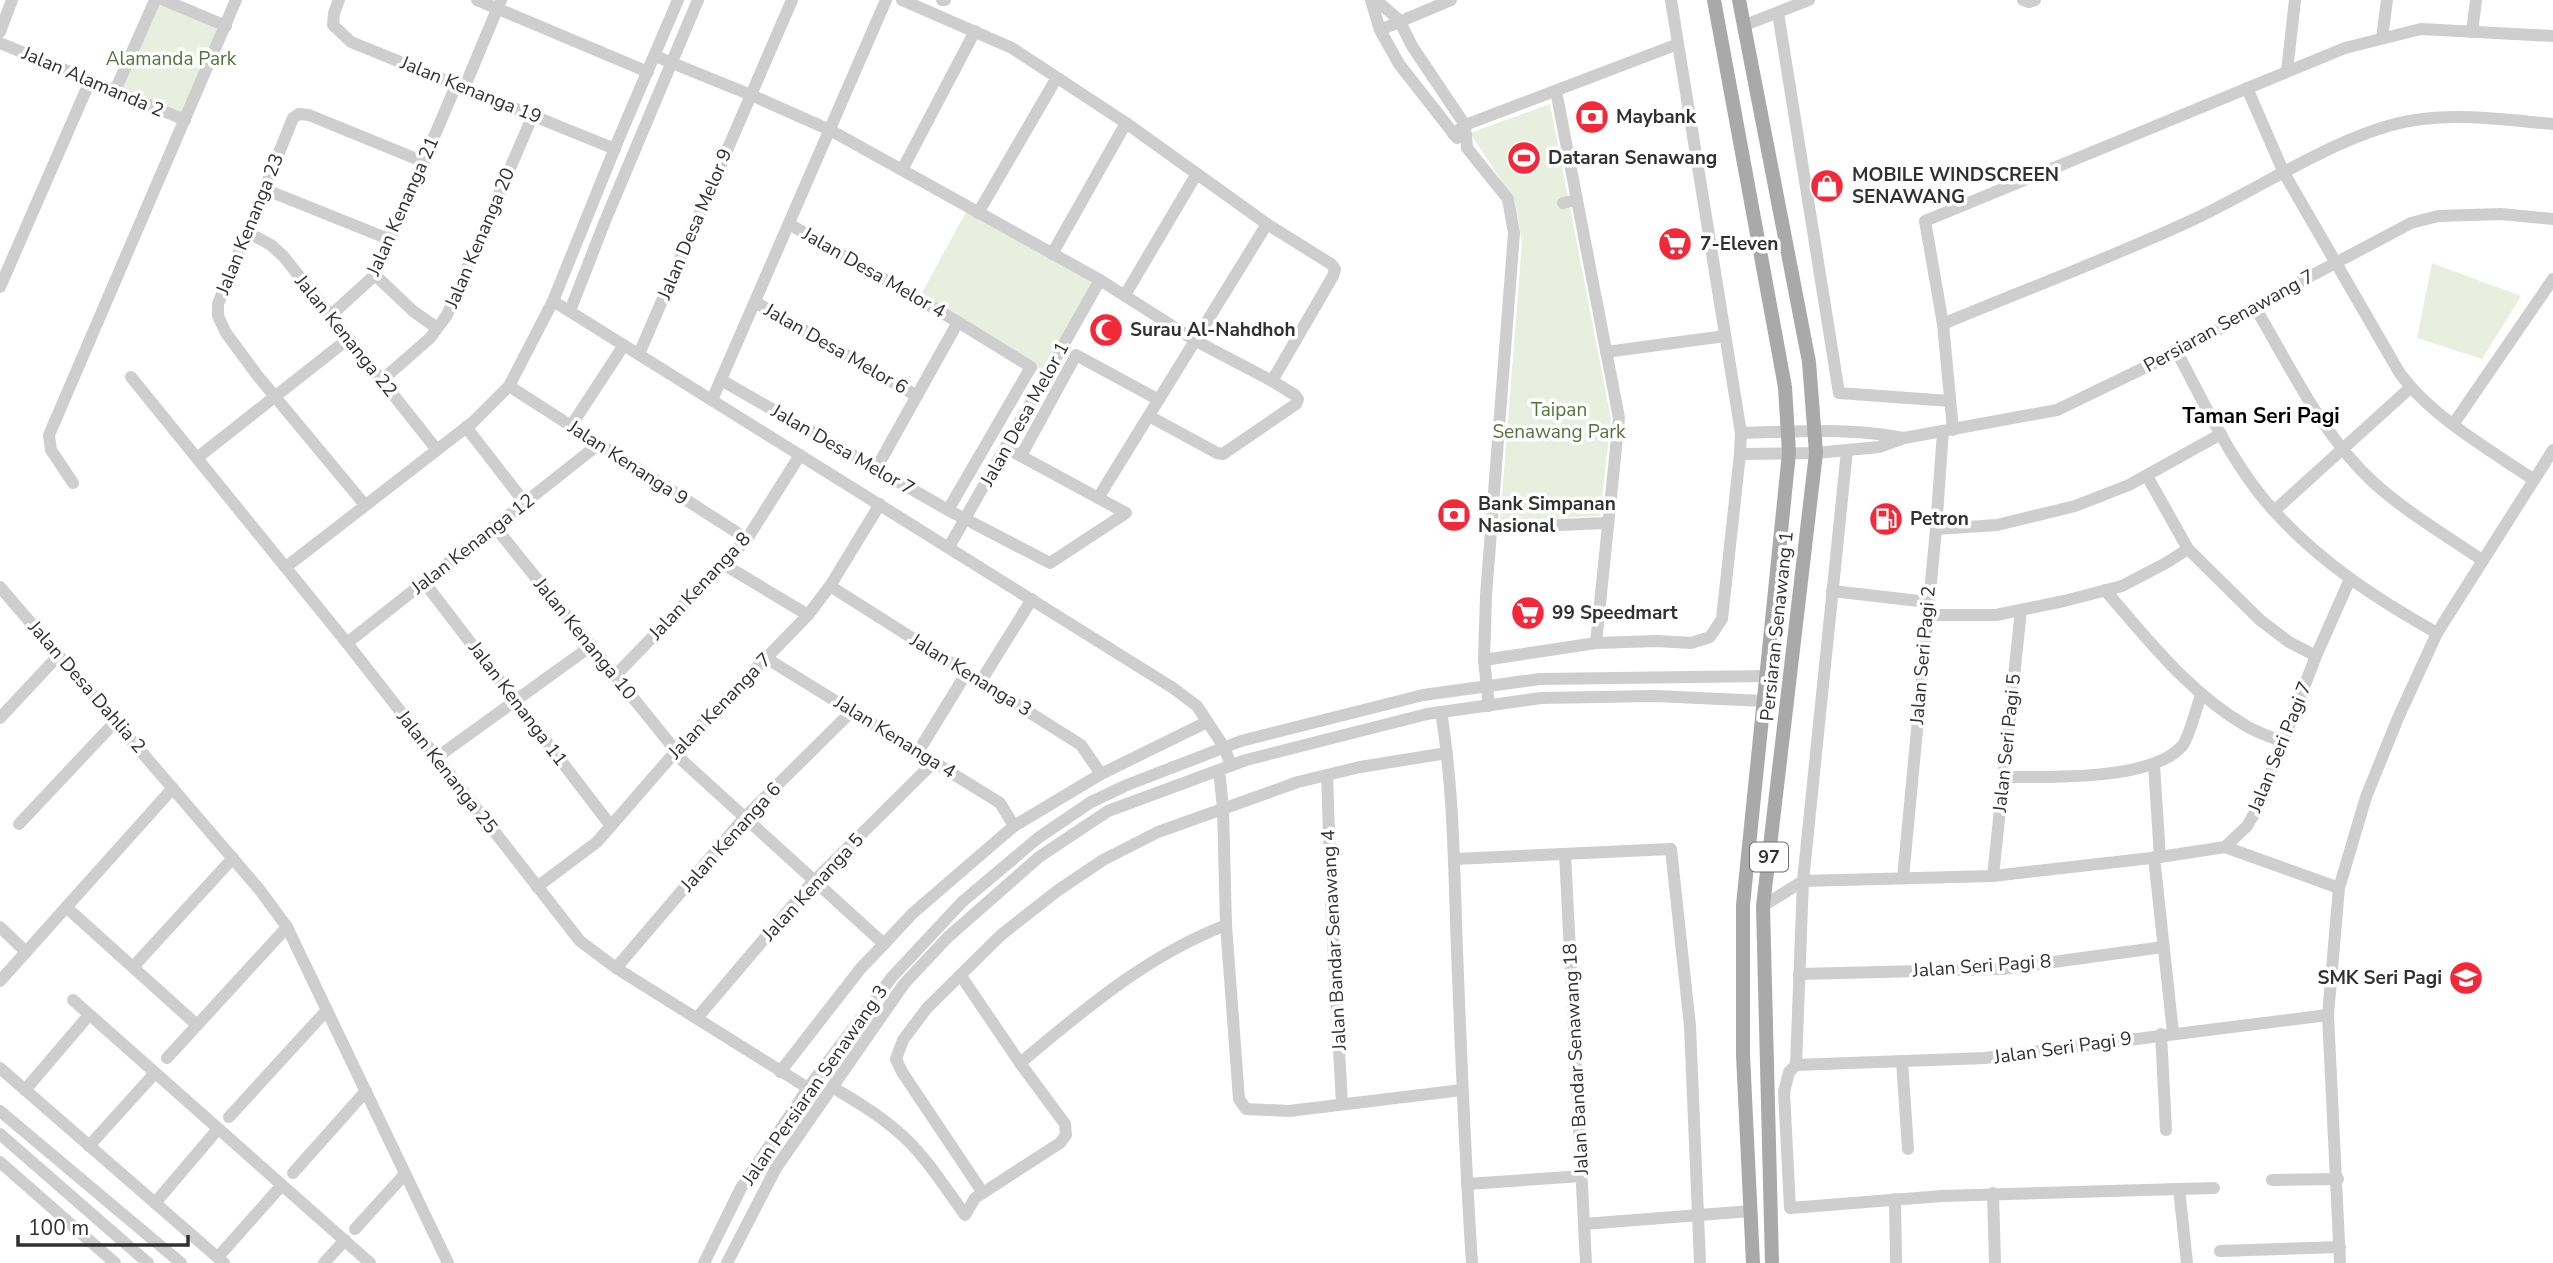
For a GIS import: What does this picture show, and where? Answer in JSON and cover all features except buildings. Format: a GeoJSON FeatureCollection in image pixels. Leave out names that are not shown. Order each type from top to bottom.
{"type":"FeatureCollection","features":[{"type":"Feature","properties":{"kind":"main road","name":"Persiaran Senawang 1"},"geometry":{"type":"LineString","coordinates":[[1714,0],[1782,374],[1789,432],[1744,905],[1743,1055],[1752,1263]]}},
{"type":"Feature","properties":{"kind":"main road","name":"Persiaran Senawang 1"},"geometry":{"type":"LineString","coordinates":[[1739,0],[1810,362],[1816,453],[1763,906],[1772,1263]]}},
{"type":"Feature","properties":{"kind":"street"},"geometry":{"type":"LineString","coordinates":[[0,32],[12,0]]}},
{"type":"Feature","properties":{"kind":"street"},"geometry":{"type":"LineString","coordinates":[[115,91],[155,0]]}},
{"type":"Feature","properties":{"kind":"street"},"geometry":{"type":"LineString","coordinates":[[164,0],[226,26]]}},
{"type":"Feature","properties":{"kind":"street"},"geometry":{"type":"LineString","coordinates":[[73,482],[51,450],[49,435],[236,0]]}},
{"type":"Feature","properties":{"kind":"street","name":"Jalan Kenanga 19"},"geometry":{"type":"LineString","coordinates":[[339,0],[332,24],[351,42],[615,149]]}},
{"type":"Feature","properties":{"kind":"street"},"geometry":{"type":"LineString","coordinates":[[477,0],[499,4],[648,72]]}},
{"type":"Feature","properties":{"kind":"street"},"geometry":{"type":"LineString","coordinates":[[286,567],[466,427],[509,386],[554,301],[678,0]]}},
{"type":"Feature","properties":{"kind":"street"},"geometry":{"type":"LineString","coordinates":[[570,312],[604,221],[698,0]]}},
{"type":"Feature","properties":{"kind":"street"},"geometry":{"type":"LineString","coordinates":[[712,400],[886,0]]}},
{"type":"Feature","properties":{"kind":"street"},"geometry":{"type":"LineString","coordinates":[[902,0],[1012,48],[1126,124],[1267,224],[1331,264],[1335,270],[1272,381]]}},
{"type":"Feature","properties":{"kind":"street"},"geometry":{"type":"LineString","coordinates":[[1371,0],[1380,30],[1399,64],[1508,199],[1514,233],[1491,528],[1484,660],[1489,706]]}},
{"type":"Feature","properties":{"kind":"street"},"geometry":{"type":"LineString","coordinates":[[1376,0],[1399,20],[1412,46],[1465,125],[1467,148]]}},
{"type":"Feature","properties":{"kind":"street"},"geometry":{"type":"LineString","coordinates":[[1380,30],[1451,0]]}},
{"type":"Feature","properties":{"kind":"street"},"geometry":{"type":"LineString","coordinates":[[1484,660],[1596,643],[1657,640],[1690,643],[1710,637],[1722,619],[1741,433],[1671,0]]}},
{"type":"Feature","properties":{"kind":"street"},"geometry":{"type":"LineString","coordinates":[[1745,25],[1809,0]]}},
{"type":"Feature","properties":{"kind":"street"},"geometry":{"type":"LineString","coordinates":[[2023,0],[2035,0]]}},
{"type":"Feature","properties":{"kind":"street"},"geometry":{"type":"LineString","coordinates":[[2287,71],[2295,0]]}},
{"type":"Feature","properties":{"kind":"street"},"geometry":{"type":"LineString","coordinates":[[2382,38],[2387,0]]}},
{"type":"Feature","properties":{"kind":"street"},"geometry":{"type":"LineString","coordinates":[[2472,32],[2476,0]]}},
{"type":"Feature","properties":{"kind":"street","name":"Jalan Desa Melor 9"},"geometry":{"type":"LineString","coordinates":[[639,354],[751,95],[787,2]]}},
{"type":"Feature","properties":{"kind":"street","name":"Jalan Kenanga 21"},"geometry":{"type":"LineString","coordinates":[[330,316],[375,275],[499,4]]}},
{"type":"Feature","properties":{"kind":"street"},"geometry":{"type":"LineString","coordinates":[[1777,13],[1839,393],[1950,401]]}},
{"type":"Feature","properties":{"kind":"street"},"geometry":{"type":"LineString","coordinates":[[2534,480],[2410,388],[2284,173],[2247,88],[2345,48],[2421,29],[2553,36]]}},
{"type":"Feature","properties":{"kind":"street"},"geometry":{"type":"LineString","coordinates":[[902,170],[975,31]]}},
{"type":"Feature","properties":{"kind":"street","name":"Jalan Alamanda 2"},"geometry":{"type":"LineString","coordinates":[[0,43],[185,120]]}},
{"type":"Feature","properties":{"kind":"street"},"geometry":{"type":"LineString","coordinates":[[1453,134],[1465,125],[1678,44]]}},
{"type":"Feature","properties":{"kind":"street"},"geometry":{"type":"LineString","coordinates":[[655,56],[830,130],[1125,295],[1196,341],[1272,381],[1295,395],[1298,400],[1223,454],[1149,416]]}},
{"type":"Feature","properties":{"kind":"street"},"geometry":{"type":"LineString","coordinates":[[978,213],[1056,79]]}},
{"type":"Feature","properties":{"kind":"street"},"geometry":{"type":"LineString","coordinates":[[0,287],[90,81]]}},
{"type":"Feature","properties":{"kind":"street","name":"Jalan Seri Pagi 2"},"geometry":{"type":"LineString","coordinates":[[1903,878],[1927,608],[1950,401],[1943,324],[1925,221],[2247,88]]}},
{"type":"Feature","properties":{"kind":"street"},"geometry":{"type":"LineString","coordinates":[[1556,91],[1619,418],[1606,523],[1596,643]]}},
{"type":"Feature","properties":{"kind":"street","name":"Jalan Kenanga 23"},"geometry":{"type":"LineString","coordinates":[[365,505],[274,396],[226,333],[218,316],[218,304],[293,118],[299,114],[309,115],[424,163]]}},
{"type":"Feature","properties":{"kind":"street","name":"Jalan Kenanga 20"},"geometry":{"type":"LineString","coordinates":[[382,380],[400,367],[447,315],[533,115]]}},
{"type":"Feature","properties":{"kind":"street"},"geometry":{"type":"LineString","coordinates":[[1943,324],[2189,222],[2284,173],[2376,131],[2414,120],[2461,117],[2553,124]]}},
{"type":"Feature","properties":{"kind":"street"},"geometry":{"type":"LineString","coordinates":[[1052,254],[1126,124]]}},
{"type":"Feature","properties":{"kind":"street"},"geometry":{"type":"LineString","coordinates":[[1125,295],[1196,175]]}},
{"type":"Feature","properties":{"kind":"street"},"geometry":{"type":"LineString","coordinates":[[264,189],[391,240]]}},
{"type":"Feature","properties":{"kind":"street"},"geometry":{"type":"LineString","coordinates":[[1563,204],[1577,200]]}},
{"type":"Feature","properties":{"kind":"street","name":"Persiaran Senawang 7"},"geometry":{"type":"LineString","coordinates":[[1904,438],[2057,411],[2177,352],[2335,262],[2411,223],[2438,216],[2501,214],[2553,219]]}},
{"type":"Feature","properties":{"kind":"street","name":"Jalan Desa Melor 4"},"geometry":{"type":"LineString","coordinates":[[789,224],[1031,367],[948,510]]}},
{"type":"Feature","properties":{"kind":"street"},"geometry":{"type":"LineString","coordinates":[[1006,448],[1098,498],[1267,224]]}},
{"type":"Feature","properties":{"kind":"street","name":"Jalan Kenanga 22"},"geometry":{"type":"LineString","coordinates":[[247,232],[271,245],[284,257],[436,450]]}},
{"type":"Feature","properties":{"kind":"street"},"geometry":{"type":"LineString","coordinates":[[375,275],[413,311],[437,328]]}},
{"type":"Feature","properties":{"kind":"street"},"geometry":{"type":"LineString","coordinates":[[2454,423],[2553,279]]}},
{"type":"Feature","properties":{"kind":"street","name":"Jalan Desa Melor 1"},"geometry":{"type":"LineString","coordinates":[[949,547],[1100,281]]}},
{"type":"Feature","properties":{"kind":"street"},"geometry":{"type":"LineString","coordinates":[[554,301],[1173,688],[1197,706],[1224,747],[1226,925],[1239,1099],[1246,1110],[1289,1111],[1462,1090]]}},
{"type":"Feature","properties":{"kind":"street","name":"Jalan Desa Melor 6"},"geometry":{"type":"LineString","coordinates":[[755,302],[917,396]]}},
{"type":"Feature","properties":{"kind":"street"},"geometry":{"type":"LineString","coordinates":[[2256,309],[2328,431],[2343,449],[2383,489],[2482,560]]}},
{"type":"Feature","properties":{"kind":"street"},"geometry":{"type":"LineString","coordinates":[[876,469],[958,322]]}},
{"type":"Feature","properties":{"kind":"street"},"geometry":{"type":"LineString","coordinates":[[1606,352],[1725,336]]}},
{"type":"Feature","properties":{"kind":"street"},"geometry":{"type":"LineString","coordinates":[[197,458],[348,339]]}},
{"type":"Feature","properties":{"kind":"street"},"geometry":{"type":"LineString","coordinates":[[571,426],[624,345]]}},
{"type":"Feature","properties":{"kind":"street"},"geometry":{"type":"LineString","coordinates":[[2177,352],[2221,434],[2274,512],[2350,579],[2386,604],[2437,633]]}},
{"type":"Feature","properties":{"kind":"street"},"geometry":{"type":"LineString","coordinates":[[1021,456],[1076,355],[1159,400]]}},
{"type":"Feature","properties":{"kind":"street","name":"Jalan Kenanga 25"},"geometry":{"type":"LineString","coordinates":[[131,377],[347,643],[580,942],[616,968],[808,1088],[828,1092],[871,1110],[898,1131],[933,1170],[965,1215],[975,1198],[983,1193]]}},
{"type":"Feature","properties":{"kind":"street","name":"Jalan Desa Melor 7"},"geometry":{"type":"LineString","coordinates":[[721,380],[948,510],[1050,563],[1126,513],[1098,498]]}},
{"type":"Feature","properties":{"kind":"street","name":"Jalan Kenanga 9"},"geometry":{"type":"LineString","coordinates":[[509,386],[747,540]]}},
{"type":"Feature","properties":{"kind":"street"},"geometry":{"type":"LineString","coordinates":[[2274,512],[2410,388]]}},
{"type":"Feature","properties":{"kind":"street"},"geometry":{"type":"LineString","coordinates":[[466,427],[524,503]]}},
{"type":"Feature","properties":{"kind":"street"},"geometry":{"type":"LineString","coordinates":[[1741,433],[1815,431],[1879,433],[1904,438]]}},
{"type":"Feature","properties":{"kind":"street"},"geometry":{"type":"LineString","coordinates":[[1936,529],[1997,525],[2075,506],[2147,476],[2221,434]]}},
{"type":"Feature","properties":{"kind":"street"},"geometry":{"type":"LineString","coordinates":[[1740,454],[1816,453],[1879,447],[1904,438]]}},
{"type":"Feature","properties":{"kind":"street","name":"Jalan Kenanga 12"},"geometry":{"type":"LineString","coordinates":[[347,643],[599,444]]}},
{"type":"Feature","properties":{"kind":"street"},"geometry":{"type":"LineString","coordinates":[[1847,450],[1803,881],[1796,1065],[1789,1072],[1784,1092],[1790,1208],[1993,1194],[2214,1188]]}},
{"type":"Feature","properties":{"kind":"street"},"geometry":{"type":"LineString","coordinates":[[2340,1263],[2328,1015],[2339,888],[2366,797],[2437,633],[2553,450]]}},
{"type":"Feature","properties":{"kind":"street","name":"Jalan Kenanga 8"},"geometry":{"type":"LineString","coordinates":[[615,676],[747,540],[800,455]]}},
{"type":"Feature","properties":{"kind":"street"},"geometry":{"type":"LineString","coordinates":[[2147,476],[2188,549],[2260,620],[2289,642],[2316,656]]}},
{"type":"Feature","properties":{"kind":"street","name":"Jalan Kenanga 7"},"geometry":{"type":"LineString","coordinates":[[537,887],[597,842],[675,752],[808,615],[830,586],[880,504]]}},
{"type":"Feature","properties":{"kind":"street"},"geometry":{"type":"LineString","coordinates":[[1491,528],[1606,523]]}},
{"type":"Feature","properties":{"kind":"street","name":"Jalan Kenanga 10"},"geometry":{"type":"LineString","coordinates":[[495,527],[675,752],[884,944]]}},
{"type":"Feature","properties":{"kind":"street"},"geometry":{"type":"LineString","coordinates":[[1832,591],[1972,617],[2021,610],[2122,586],[2166,564],[2188,549]]}},
{"type":"Feature","properties":{"kind":"street"},"geometry":{"type":"LineString","coordinates":[[723,564],[808,615]]}},
{"type":"Feature","properties":{"kind":"street","name":"Jalan Seri Pagi 7"},"geometry":{"type":"LineString","coordinates":[[2225,847],[2247,827],[2257,809],[2316,656],[2350,579]]}},
{"type":"Feature","properties":{"kind":"street","name":"Jalan Kenanga 11"},"geometry":{"type":"LineString","coordinates":[[424,582],[611,826]]}},
{"type":"Feature","properties":{"kind":"street","name":"Jalan Kenanga 3"},"geometry":{"type":"LineString","coordinates":[[830,586],[1082,745],[1101,774]]}},
{"type":"Feature","properties":{"kind":"street","name":"Jalan Desa Dahlia 2"},"geometry":{"type":"LineString","coordinates":[[1,589],[233,858],[287,927],[447,1263]]}},
{"type":"Feature","properties":{"kind":"street"},"geometry":{"type":"LineString","coordinates":[[2105,590],[2159,654],[2201,695],[2248,727],[2283,742]]}},
{"type":"Feature","properties":{"kind":"street"},"geometry":{"type":"LineString","coordinates":[[981,681],[1032,600]]}},
{"type":"Feature","properties":{"kind":"street","name":"Jalan Seri Pagi 5"},"geometry":{"type":"LineString","coordinates":[[1993,876],[2021,610]]}},
{"type":"Feature","properties":{"kind":"street"},"geometry":{"type":"LineString","coordinates":[[436,758],[590,646]]}},
{"type":"Feature","properties":{"kind":"street"},"geometry":{"type":"LineString","coordinates":[[0,718],[58,656]]}},
{"type":"Feature","properties":{"kind":"street","name":"Jalan Kenanga 4"},"geometry":{"type":"LineString","coordinates":[[766,658],[1000,803],[1014,826]]}},
{"type":"Feature","properties":{"kind":"street"},"geometry":{"type":"LineString","coordinates":[[918,752],[967,672]]}},
{"type":"Feature","properties":{"kind":"street","name":"Jalan Persiaran Senawang 3"},"geometry":{"type":"LineString","coordinates":[[704,1263],[741,1188],[808,1088],[892,977],[962,902],[1038,838],[1091,802],[1127,785],[1241,741],[1423,695],[1540,679],[1767,676]]}},
{"type":"Feature","properties":{"kind":"street"},"geometry":{"type":"LineString","coordinates":[[2003,778],[2086,777],[2154,765],[2183,746],[2201,695]]}},
{"type":"Feature","properties":{"kind":"street","name":"Jalan Persiaran Senawang 3"},"geometry":{"type":"LineString","coordinates":[[727,1263],[776,1168],[904,985],[947,937],[1038,857],[1108,811],[1246,760],[1441,712],[1541,698],[1655,696],[1764,701]]}},
{"type":"Feature","properties":{"kind":"street","name":"Jalan Kenanga 6"},"geometry":{"type":"LineString","coordinates":[[616,968],[745,817],[852,711]]}},
{"type":"Feature","properties":{"kind":"street"},"geometry":{"type":"LineString","coordinates":[[1441,712],[1447,752],[1454,859],[1462,1090],[1472,1263]]}},
{"type":"Feature","properties":{"kind":"street"},"geometry":{"type":"LineString","coordinates":[[19,824],[115,722]]}},
{"type":"Feature","properties":{"kind":"street"},"geometry":{"type":"LineString","coordinates":[[780,1071],[861,968],[913,913],[1014,826],[1101,774],[1208,722]]}},
{"type":"Feature","properties":{"kind":"street"},"geometry":{"type":"LineString","coordinates":[[961,976],[1065,1124],[1066,1135],[1060,1143],[983,1193],[896,1059],[903,1041],[928,1008],[1001,935],[1057,891],[1103,860],[1158,832],[1297,782],[1447,752]]}},
{"type":"Feature","properties":{"kind":"street","name":"Jalan Kenanga 5"},"geometry":{"type":"LineString","coordinates":[[697,1018],[815,880],[934,761]]}},
{"type":"Feature","properties":{"kind":"street"},"geometry":{"type":"LineString","coordinates":[[2154,765],[2167,1034],[2166,1130]]}},
{"type":"Feature","properties":{"kind":"street","name":"Jalan Bandar Senawang 4"},"geometry":{"type":"LineString","coordinates":[[1327,775],[1342,1104]]}},
{"type":"Feature","properties":{"kind":"street"},"geometry":{"type":"LineString","coordinates":[[0,981],[173,788]]}},
{"type":"Feature","properties":{"kind":"street"},"geometry":{"type":"LineString","coordinates":[[1763,906],[1803,881],[1993,876],[2225,847],[2339,888]]}},
{"type":"Feature","properties":{"kind":"street"},"geometry":{"type":"LineString","coordinates":[[1454,859],[1671,849],[1690,1026],[1700,1263]]}},
{"type":"Feature","properties":{"kind":"street","name":"Jalan Bandar Senawang 18"},"geometry":{"type":"LineString","coordinates":[[1565,854],[1586,1263]]}},
{"type":"Feature","properties":{"kind":"street"},"geometry":{"type":"LineString","coordinates":[[133,967],[233,858]]}},
{"type":"Feature","properties":{"kind":"street"},"geometry":{"type":"LineString","coordinates":[[66,906],[197,1026]]}},
{"type":"Feature","properties":{"kind":"street"},"geometry":{"type":"LineString","coordinates":[[1020,1063],[1098,999],[1149,962],[1190,939],[1226,925]]}},
{"type":"Feature","properties":{"kind":"street"},"geometry":{"type":"LineString","coordinates":[[0,927],[26,952]]}},
{"type":"Feature","properties":{"kind":"street"},"geometry":{"type":"LineString","coordinates":[[167,1058],[287,927]]}},
{"type":"Feature","properties":{"kind":"street","name":"Jalan Seri Pagi 8"},"geometry":{"type":"LineString","coordinates":[[1799,974],[2002,969],[2163,947]]}},
{"type":"Feature","properties":{"kind":"street"},"geometry":{"type":"LineString","coordinates":[[73,1000],[370,1263]]}},
{"type":"Feature","properties":{"kind":"street"},"geometry":{"type":"LineString","coordinates":[[229,1117],[327,1010]]}},
{"type":"Feature","properties":{"kind":"street"},"geometry":{"type":"LineString","coordinates":[[25,1090],[89,1014]]}},
{"type":"Feature","properties":{"kind":"street","name":"Jalan Seri Pagi 9"},"geometry":{"type":"LineString","coordinates":[[1796,1065],[1997,1057],[2328,1015]]}},
{"type":"Feature","properties":{"kind":"street"},"geometry":{"type":"LineString","coordinates":[[1902,1062],[1908,1149]]}},
{"type":"Feature","properties":{"kind":"street"},"geometry":{"type":"LineString","coordinates":[[0,1068],[221,1260],[282,1185]]}},
{"type":"Feature","properties":{"kind":"street"},"geometry":{"type":"LineString","coordinates":[[89,1146],[155,1073]]}},
{"type":"Feature","properties":{"kind":"street"},"geometry":{"type":"LineString","coordinates":[[293,1173],[366,1091]]}},
{"type":"Feature","properties":{"kind":"street"},"geometry":{"type":"LineString","coordinates":[[0,1111],[181,1263]]}},
{"type":"Feature","properties":{"kind":"street"},"geometry":{"type":"LineString","coordinates":[[155,1203],[218,1129]]}},
{"type":"Feature","properties":{"kind":"street"},"geometry":{"type":"LineString","coordinates":[[0,1134],[148,1263]]}},
{"type":"Feature","properties":{"kind":"street"},"geometry":{"type":"LineString","coordinates":[[0,1162],[115,1263]]}},
{"type":"Feature","properties":{"kind":"street"},"geometry":{"type":"LineString","coordinates":[[355,1229],[405,1174]]}},
{"type":"Feature","properties":{"kind":"street"},"geometry":{"type":"LineString","coordinates":[[1467,1184],[1581,1176]]}},
{"type":"Feature","properties":{"kind":"street"},"geometry":{"type":"LineString","coordinates":[[2272,1180],[2338,1179]]}},
{"type":"Feature","properties":{"kind":"street"},"geometry":{"type":"LineString","coordinates":[[2179,1189],[2187,1263]]}},
{"type":"Feature","properties":{"kind":"street"},"geometry":{"type":"LineString","coordinates":[[1993,1194],[1994,1263]]}},
{"type":"Feature","properties":{"kind":"street"},"geometry":{"type":"LineString","coordinates":[[1895,1199],[1896,1263]]}},
{"type":"Feature","properties":{"kind":"street"},"geometry":{"type":"LineString","coordinates":[[1584,1224],[1751,1211]]}},
{"type":"Feature","properties":{"kind":"street"},"geometry":{"type":"LineString","coordinates":[[324,1263],[345,1241]]}},
{"type":"Feature","properties":{"kind":"street"},"geometry":{"type":"LineString","coordinates":[[2220,1251],[2251,1256],[2272,1249],[2340,1247]]}},
{"type":"Feature","properties":{"kind":"street"},"geometry":{"type":"LineString","coordinates":[[2272,1249],[2272,1263]]}},
{"type":"Feature","properties":{"kind":"green space","name":"Alamanda Park"},"geometry":{"type":"Polygon","coordinates":[[[156,0],[226,26],[185,120],[117,92],[156,0]]]}},
{"type":"Feature","properties":{"kind":"green space","name":"Taipan Senawang Park"},"geometry":{"type":"Polygon","coordinates":[[[1550,104],[1611,419],[1600,516],[1500,521],[1522,243],[1515,201],[1470,133],[1550,104]]]}},
{"type":"Feature","properties":{"kind":"green space"},"geometry":{"type":"Polygon","coordinates":[[[966,212],[1096,282],[1044,376],[919,298],[966,212]]]}},
{"type":"Feature","properties":{"kind":"green space"},"geometry":{"type":"Polygon","coordinates":[[[2432,263],[2521,296],[2482,359],[2417,338],[2432,263]]]}},
{"type":"Feature","properties":{"kind":"water"},"geometry":{"type":"Polygon","coordinates":[[[1523,142],[1529,145],[1532,151],[1529,157],[1523,160],[1517,157],[1514,151],[1517,145],[1523,142]]]}},
{"type":"Feature","properties":{"kind":"place","name":"Maybank"},"geometry":{"type":"Point","coordinates":[1592,117]}},
{"type":"Feature","properties":{"kind":"place","name":"Dataran Senawang"},"geometry":{"type":"Point","coordinates":[1524,158]}},
{"type":"Feature","properties":{"kind":"place","name":"MOBILE WINDSCREEN SENAWANG"},"geometry":{"type":"Point","coordinates":[1827,186]}},
{"type":"Feature","properties":{"kind":"place","name":"7-Eleven"},"geometry":{"type":"Point","coordinates":[1675,244]}},
{"type":"Feature","properties":{"kind":"place","name":"Surau Al-Nahdhoh"},"geometry":{"type":"Point","coordinates":[1106,330]}},
{"type":"Feature","properties":{"kind":"place","name":"Bank Simpanan Nasional"},"geometry":{"type":"Point","coordinates":[1454,515]}},
{"type":"Feature","properties":{"kind":"place","name":"Petron"},"geometry":{"type":"Point","coordinates":[1886,519]}},
{"type":"Feature","properties":{"kind":"place","name":"99 Speedmart"},"geometry":{"type":"Point","coordinates":[1528,613]}},
{"type":"Feature","properties":{"kind":"place","name":"SMK Seri Pagi"},"geometry":{"type":"Point","coordinates":[2466,978]}},
{"type":"Feature","properties":{"kind":"district","name":"Taman Seri Pagi"},"geometry":{"type":"Point","coordinates":[2261,416]}}]}
